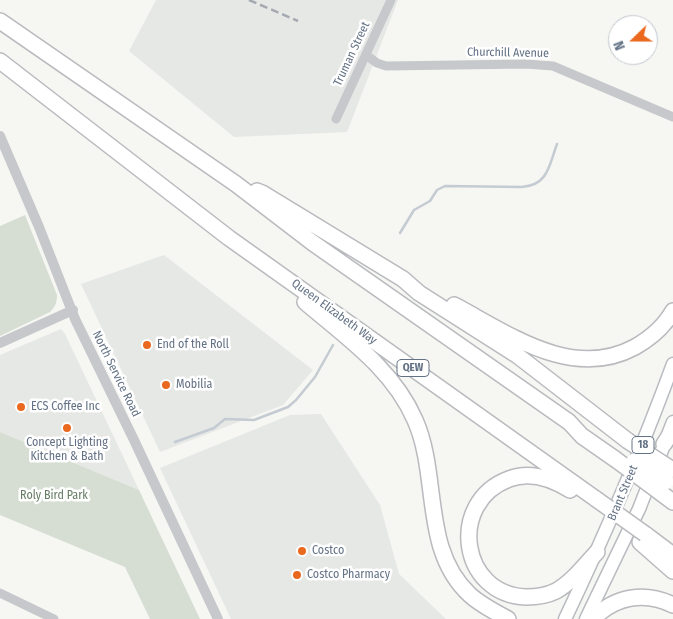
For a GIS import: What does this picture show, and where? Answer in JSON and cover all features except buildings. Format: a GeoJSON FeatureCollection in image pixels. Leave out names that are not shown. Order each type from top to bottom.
{"type":"FeatureCollection","features":[{"type":"Feature","properties":{"kind":"highway"},"geometry":{"type":"LineString","coordinates":[[0,21],[236,184],[313,243],[569,422],[582,436],[622,451],[670,484]]}},
{"type":"Feature","properties":{"kind":"highway","name":"Queen Elizabeth Way"},"geometry":{"type":"LineString","coordinates":[[0,62],[229,238],[643,538],[673,555]]}},
{"type":"Feature","properties":{"kind":"highway"},"geometry":{"type":"LineString","coordinates":[[236,184],[262,193],[403,279],[548,352],[574,359],[600,360],[627,352],[659,330],[673,311]]}},
{"type":"Feature","properties":{"kind":"highway"},"geometry":{"type":"LineString","coordinates":[[229,238],[374,361],[398,389],[422,436],[439,540],[445,561],[470,595],[508,619]]}},
{"type":"Feature","properties":{"kind":"highway"},"geometry":{"type":"LineString","coordinates":[[403,279],[419,293],[518,356],[622,451],[670,484]]}},
{"type":"Feature","properties":{"kind":"highway"},"geometry":{"type":"LineString","coordinates":[[664,444],[673,430]]}},
{"type":"Feature","properties":{"kind":"highway"},"geometry":{"type":"LineString","coordinates":[[597,552],[566,585],[544,596],[522,597],[499,590],[481,574],[472,560],[468,545],[468,533],[473,511],[483,495],[503,481],[525,475],[538,476],[558,482],[598,504]]}},
{"type":"Feature","properties":{"kind":"highway"},"geometry":{"type":"LineString","coordinates":[[643,538],[673,571]]}},
{"type":"Feature","properties":{"kind":"highway"},"geometry":{"type":"LineString","coordinates":[[593,619],[599,613],[628,597],[653,598],[673,605]]}},
{"type":"Feature","properties":{"kind":"main road","name":"Brant Street"},"geometry":{"type":"LineString","coordinates":[[565,619],[597,552],[645,441],[673,364]]}},
{"type":"Feature","properties":{"kind":"main road","name":"Brant Street"},"geometry":{"type":"LineString","coordinates":[[586,619],[639,509],[673,422]]}},
{"type":"Feature","properties":{"kind":"street","name":"Truman Street"},"geometry":{"type":"LineString","coordinates":[[336,119],[391,0]]}},
{"type":"Feature","properties":{"kind":"street","name":"Churchill Avenue"},"geometry":{"type":"LineString","coordinates":[[366,54],[378,63],[386,66],[526,64],[553,66],[673,117]]}},
{"type":"Feature","properties":{"kind":"street","name":"North Service Road"},"geometry":{"type":"LineString","coordinates":[[0,136],[40,227],[75,319],[218,619]]}},
{"type":"Feature","properties":{"kind":"street"},"geometry":{"type":"LineString","coordinates":[[0,343],[73,310]]}},
{"type":"Feature","properties":{"kind":"street"},"geometry":{"type":"LineString","coordinates":[[0,593],[54,619]]}},
{"type":"Feature","properties":{"kind":"shaded area"},"geometry":{"type":"Polygon","coordinates":[[[156,0],[398,0],[347,132],[234,137],[129,51],[156,0]]]}},
{"type":"Feature","properties":{"kind":"shaded area"},"geometry":{"type":"Polygon","coordinates":[[[164,255],[313,370],[283,405],[160,452],[81,284],[164,255]]]}},
{"type":"Feature","properties":{"kind":"shaded area"},"geometry":{"type":"Polygon","coordinates":[[[61,329],[139,490],[0,432],[0,355],[61,329]]]}},
{"type":"Feature","properties":{"kind":"shaded area"},"geometry":{"type":"Polygon","coordinates":[[[321,414],[380,505],[399,574],[446,619],[231,619],[160,468],[290,415],[321,414]]]}},
{"type":"Feature","properties":{"kind":"green space"},"geometry":{"type":"Polygon","coordinates":[[[25,215],[57,295],[57,300],[50,312],[0,336],[0,226],[25,215]]]}},
{"type":"Feature","properties":{"kind":"green space","name":"Roly Bird Park"},"geometry":{"type":"Polygon","coordinates":[[[0,432],[139,490],[200,619],[150,619],[125,567],[0,515],[0,432]]]}},
{"type":"Feature","properties":{"kind":"waterway"},"geometry":{"type":"LineString","coordinates":[[400,233],[414,210],[430,201],[437,190],[445,186],[522,187],[537,183],[546,173],[557,144]]}},
{"type":"Feature","properties":{"kind":"waterway"},"geometry":{"type":"LineString","coordinates":[[175,442],[214,428],[225,419],[254,420],[288,407],[315,377],[333,345]]}},
{"type":"Feature","properties":{"kind":"railway"},"geometry":{"type":"LineString","coordinates":[[249,0],[298,21]]}},
{"type":"Feature","properties":{"kind":"place","name":"End of the Roll"},"geometry":{"type":"Point","coordinates":[147,345]}},
{"type":"Feature","properties":{"kind":"place","name":"Mobilia"},"geometry":{"type":"Point","coordinates":[166,385]}},
{"type":"Feature","properties":{"kind":"place","name":"ECS Coffee Inc"},"geometry":{"type":"Point","coordinates":[21,407]}},
{"type":"Feature","properties":{"kind":"place","name":"Concept Lighting Kitchen & Bath"},"geometry":{"type":"Point","coordinates":[67,428]}},
{"type":"Feature","properties":{"kind":"place","name":"Costco"},"geometry":{"type":"Point","coordinates":[302,551]}},
{"type":"Feature","properties":{"kind":"place","name":"Costco Pharmacy"},"geometry":{"type":"Point","coordinates":[297,575]}}]}
